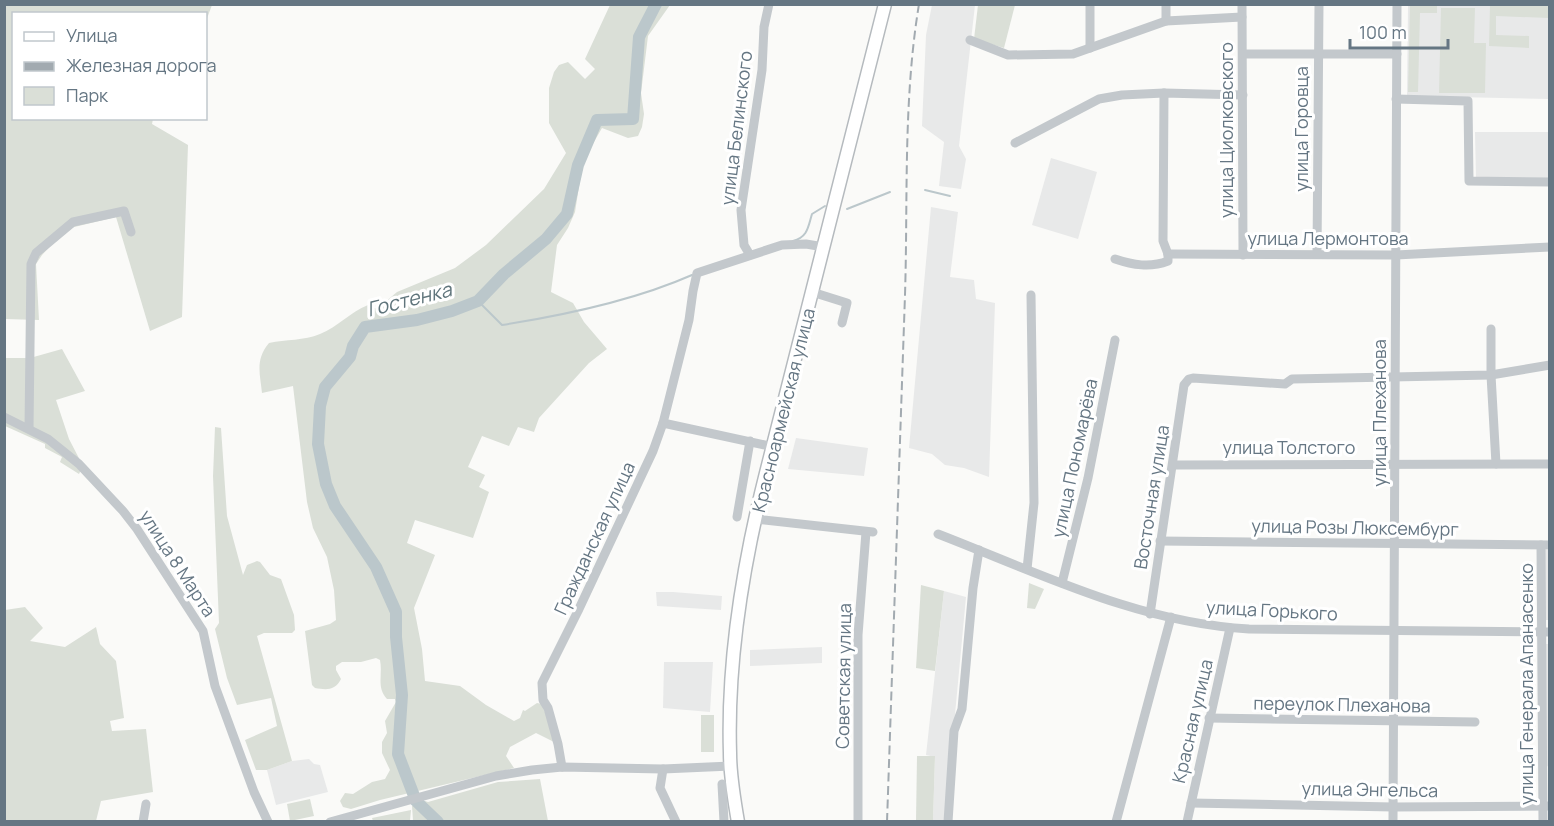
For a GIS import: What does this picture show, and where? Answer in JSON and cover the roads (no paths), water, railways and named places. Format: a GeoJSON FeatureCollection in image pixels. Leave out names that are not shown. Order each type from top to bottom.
{"type":"FeatureCollection","features":[{"type":"Feature","properties":{"kind":"main road","name":"Красноармейская улица"},"geometry":{"type":"LineString","coordinates":[[738,822],[730,766],[731,698],[736,627],[755,519],[885,4]]}},
{"type":"Feature","properties":{"kind":"street","name":"улица Белинского"},"geometry":{"type":"LineString","coordinates":[[750,255],[744,245],[741,210],[762,70],[764,27],[768,4]]}},
{"type":"Feature","properties":{"kind":"street"},"geometry":{"type":"LineString","coordinates":[[1090,4],[1090,48]]}},
{"type":"Feature","properties":{"kind":"street"},"geometry":{"type":"LineString","coordinates":[[1166,4],[1166,21]]}},
{"type":"Feature","properties":{"kind":"street","name":"улица Циолковского"},"geometry":{"type":"LineString","coordinates":[[1242,4],[1243,255]]}},
{"type":"Feature","properties":{"kind":"street","name":"улица Горовца"},"geometry":{"type":"LineString","coordinates":[[1317,254],[1319,4]]}},
{"type":"Feature","properties":{"kind":"street","name":"улица Плеханова"},"geometry":{"type":"LineString","coordinates":[[1393,822],[1397,4]]}},
{"type":"Feature","properties":{"kind":"street"},"geometry":{"type":"LineString","coordinates":[[970,40],[1008,55],[1073,54],[1166,21],[1242,17]]}},
{"type":"Feature","properties":{"kind":"street"},"geometry":{"type":"LineString","coordinates":[[1243,54],[1397,54]]}},
{"type":"Feature","properties":{"kind":"street"},"geometry":{"type":"LineString","coordinates":[[1015,143],[1099,99],[1122,95],[1164,93],[1243,95]]}},
{"type":"Feature","properties":{"kind":"street"},"geometry":{"type":"LineString","coordinates":[[1164,93],[1163,241],[1168,254]]}},
{"type":"Feature","properties":{"kind":"street"},"geometry":{"type":"LineString","coordinates":[[1396,99],[1468,101],[1469,181],[1550,182]]}},
{"type":"Feature","properties":{"kind":"street"},"geometry":{"type":"LineString","coordinates":[[29,428],[32,264],[36,253],[73,222],[124,211],[131,232]]}},
{"type":"Feature","properties":{"kind":"street"},"geometry":{"type":"LineString","coordinates":[[750,255],[782,245],[806,244],[824,247]]}},
{"type":"Feature","properties":{"kind":"street","name":"улица Лермонтова"},"geometry":{"type":"LineString","coordinates":[[1115,259],[1130,264],[1158,265],[1168,261],[1168,254],[1396,255],[1550,247]]}},
{"type":"Feature","properties":{"kind":"street","name":"Гражданская улица"},"geometry":{"type":"LineString","coordinates":[[562,767],[548,708],[543,700],[542,683],[638,486],[663,423],[689,320],[697,273],[750,255]]}},
{"type":"Feature","properties":{"kind":"street"},"geometry":{"type":"LineString","coordinates":[[812,292],[847,303],[842,323]]}},
{"type":"Feature","properties":{"kind":"street"},"geometry":{"type":"LineString","coordinates":[[1027,569],[1034,503],[1031,295]]}},
{"type":"Feature","properties":{"kind":"street"},"geometry":{"type":"LineString","coordinates":[[1491,329],[1496,464]]}},
{"type":"Feature","properties":{"kind":"street","name":"улица Пономарёва"},"geometry":{"type":"LineString","coordinates":[[1062,583],[1088,478],[1115,340]]}},
{"type":"Feature","properties":{"kind":"street"},"geometry":{"type":"LineString","coordinates":[[1396,376],[1491,375],[1550,364]]}},
{"type":"Feature","properties":{"kind":"street","name":"Восточная улица"},"geometry":{"type":"LineString","coordinates":[[1150,614],[1186,381],[1193,378],[1285,384],[1292,379],[1396,376]]}},
{"type":"Feature","properties":{"kind":"street","name":"улица 8 Марта"},"geometry":{"type":"LineString","coordinates":[[4,417],[48,438],[79,464],[137,529],[203,631],[215,686],[254,792],[268,822]]}},
{"type":"Feature","properties":{"kind":"street"},"geometry":{"type":"LineString","coordinates":[[663,423],[774,447]]}},
{"type":"Feature","properties":{"kind":"street"},"geometry":{"type":"LineString","coordinates":[[737,517],[750,441]]}},
{"type":"Feature","properties":{"kind":"street","name":"улица Толстого"},"geometry":{"type":"LineString","coordinates":[[1173,465],[1550,464]]}},
{"type":"Feature","properties":{"kind":"street","name":"Советская улица"},"geometry":{"type":"LineString","coordinates":[[755,519],[869,532],[858,635],[858,822]]}},
{"type":"Feature","properties":{"kind":"street","name":"улица Горького"},"geometry":{"type":"LineString","coordinates":[[938,534],[1126,607],[1201,624],[1230,628],[1546,632]]}},
{"type":"Feature","properties":{"kind":"street","name":"улица Розы Люксембург"},"geometry":{"type":"LineString","coordinates":[[1160,541],[1545,545]]}},
{"type":"Feature","properties":{"kind":"street","name":"улица Генерала Апанасенко"},"geometry":{"type":"LineString","coordinates":[[1543,822],[1546,805],[1545,545]]}},
{"type":"Feature","properties":{"kind":"street"},"geometry":{"type":"LineString","coordinates":[[948,822],[954,731],[962,709],[973,588],[979,550]]}},
{"type":"Feature","properties":{"kind":"street"},"geometry":{"type":"LineString","coordinates":[[1116,822],[1171,617]]}},
{"type":"Feature","properties":{"kind":"street","name":"Красная улица"},"geometry":{"type":"LineString","coordinates":[[1187,822],[1230,628]]}},
{"type":"Feature","properties":{"kind":"street","name":"переулок Плеханова"},"geometry":{"type":"LineString","coordinates":[[1209,718],[1475,722]]}},
{"type":"Feature","properties":{"kind":"street"},"geometry":{"type":"LineString","coordinates":[[330,822],[496,776],[562,767],[663,769],[730,766]]}},
{"type":"Feature","properties":{"kind":"street"},"geometry":{"type":"LineString","coordinates":[[663,769],[660,788],[676,822]]}},
{"type":"Feature","properties":{"kind":"street"},"geometry":{"type":"LineString","coordinates":[[722,784],[724,822]]}},
{"type":"Feature","properties":{"kind":"street","name":"улица Энгельса"},"geometry":{"type":"LineString","coordinates":[[1191,803],[1394,807],[1546,805]]}},
{"type":"Feature","properties":{"kind":"street"},"geometry":{"type":"LineString","coordinates":[[143,822],[146,804]]}},
{"type":"Feature","properties":{"kind":"waterway","name":"Гостенка"},"geometry":{"type":"LineString","coordinates":[[438,822],[416,801],[398,754],[402,695],[396,637],[396,612],[376,567],[335,506],[326,484],[318,444],[320,406],[325,387],[350,357],[353,346],[365,327],[417,320],[452,311],[478,301],[504,274],[546,239],[567,214],[578,165],[597,120],[633,119],[639,37],[656,4]]}},
{"type":"Feature","properties":{"kind":"waterway"},"geometry":{"type":"LineString","coordinates":[[925,190],[950,196]]}},
{"type":"Feature","properties":{"kind":"waterway"},"geometry":{"type":"LineString","coordinates":[[847,209],[890,192]]}},
{"type":"Feature","properties":{"kind":"waterway"},"geometry":{"type":"LineString","coordinates":[[793,241],[805,234],[812,214],[825,206]]}},
{"type":"Feature","properties":{"kind":"waterway"},"geometry":{"type":"LineString","coordinates":[[478,301],[502,325],[550,317],[623,300],[692,275]]}},
{"type":"Feature","properties":{"kind":"railway"},"geometry":{"type":"LineString","coordinates":[[887,822],[905,295],[908,113],[919,4]]}}]}
